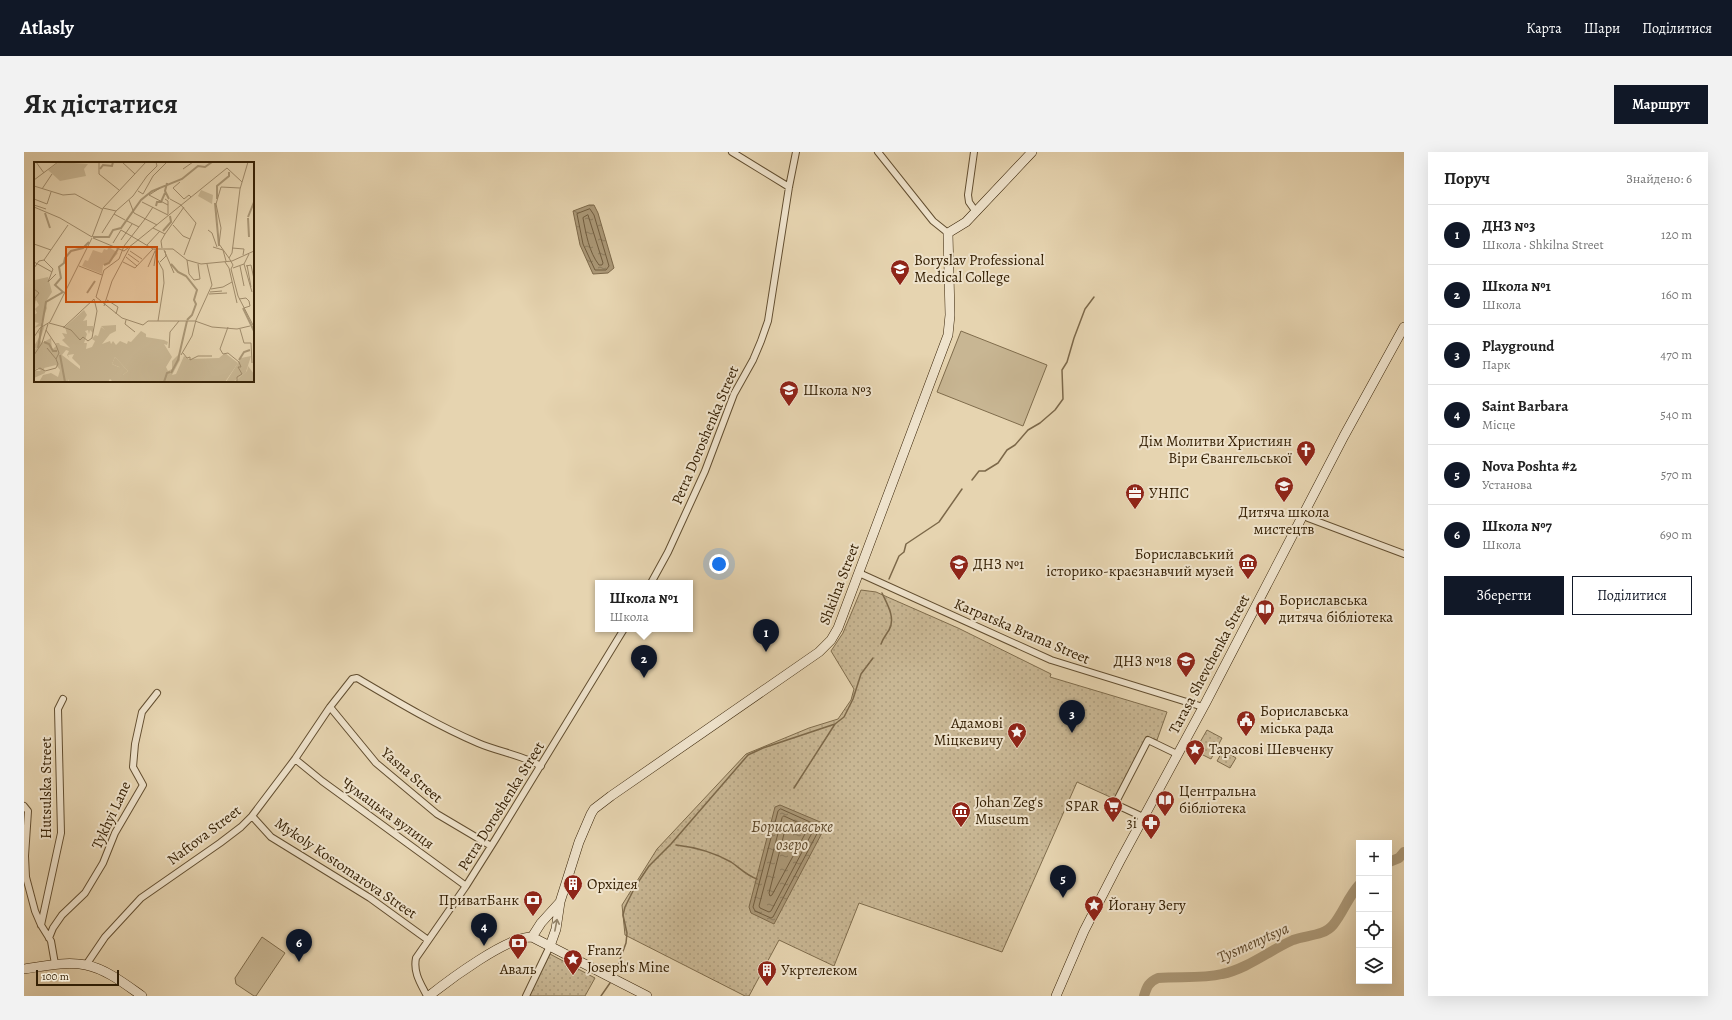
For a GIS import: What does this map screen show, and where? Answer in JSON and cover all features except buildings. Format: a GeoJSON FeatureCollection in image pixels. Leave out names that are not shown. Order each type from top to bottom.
{"type":"FeatureCollection","features":[{"type":"Feature","properties":{"kind":"main road"},"geometry":{"type":"LineString","coordinates":[[948,233],[966,222],[1032,152]]}},
{"type":"Feature","properties":{"kind":"main road","name":"Shkilna Street"},"geometry":{"type":"LineString","coordinates":[[550,946],[556,929],[560,902],[579,842],[594,809],[617,791],[819,652],[831,640],[838,628],[948,335],[950,315],[948,233]]}},
{"type":"Feature","properties":{"kind":"main road","name":"Tarasa Shevchenka Street"},"geometry":{"type":"LineString","coordinates":[[1056,996],[1084,931],[1143,817],[1176,754],[1203,708],[1344,436],[1404,327]]}},
{"type":"Feature","properties":{"kind":"main road","name":"Shkilna Street"},"geometry":{"type":"LineString","coordinates":[[532,937],[541,923],[560,902]]}},
{"type":"Feature","properties":{"kind":"main road"},"geometry":{"type":"LineString","coordinates":[[428,996],[456,975],[508,944],[523,938],[532,937],[647,996]]}},
{"type":"Feature","properties":{"kind":"main road"},"geometry":{"type":"LineString","coordinates":[[24,969],[55,964],[86,965],[106,973],[142,996]]}},
{"type":"Feature","properties":{"kind":"street"},"geometry":{"type":"LineString","coordinates":[[732,152],[789,187]]}},
{"type":"Feature","properties":{"kind":"street","name":"Petra Doroshenka Street"},"geometry":{"type":"LineString","coordinates":[[653,580],[668,552],[705,471],[734,394],[761,341],[768,321],[796,152]]}},
{"type":"Feature","properties":{"kind":"street"},"geometry":{"type":"LineString","coordinates":[[878,152],[933,221],[948,233]]}},
{"type":"Feature","properties":{"kind":"street"},"geometry":{"type":"LineString","coordinates":[[974,152],[968,195],[969,202],[976,212]]}},
{"type":"Feature","properties":{"kind":"street"},"geometry":{"type":"LineString","coordinates":[[1308,518],[1404,554]]}},
{"type":"Feature","properties":{"kind":"street","name":"Karpatska Brama Street"},"geometry":{"type":"LineString","coordinates":[[859,573],[1051,660],[1203,708]]}},
{"type":"Feature","properties":{"kind":"street","name":"Petra Doroshenka Street"},"geometry":{"type":"LineString","coordinates":[[428,996],[418,978],[414,966],[416,958],[466,886],[622,632]]}},
{"type":"Feature","properties":{"kind":"street","name":"Naftova Street"},"geometry":{"type":"LineString","coordinates":[[86,965],[105,937],[141,898],[220,843],[241,827],[252,816],[295,760],[330,707],[352,679],[357,678],[420,714],[478,743],[532,761],[541,766]]}},
{"type":"Feature","properties":{"kind":"street","name":"Tykhyi Lane"},"geometry":{"type":"LineString","coordinates":[[49,938],[53,928],[62,915],[85,893],[102,863],[115,833],[142,788],[142,783],[133,767],[135,744],[142,712],[157,693]]}},
{"type":"Feature","properties":{"kind":"street","name":"Hutsulska Street"},"geometry":{"type":"LineString","coordinates":[[41,925],[61,833],[58,709],[64,699]]}},
{"type":"Feature","properties":{"kind":"street","name":"Yasna Street"},"geometry":{"type":"LineString","coordinates":[[330,707],[376,763],[437,814],[491,846]]}},
{"type":"Feature","properties":{"kind":"street"},"geometry":{"type":"LineString","coordinates":[[1143,817],[1116,804],[1148,740],[1176,754]]}},
{"type":"Feature","properties":{"kind":"street","name":"Чумацька вулиця"},"geometry":{"type":"LineString","coordinates":[[295,760],[466,886]]}},
{"type":"Feature","properties":{"kind":"street","name":"Hutsulska Street"},"geometry":{"type":"LineString","coordinates":[[24,806],[28,811],[25,856],[26,877],[35,910],[41,925],[49,938],[55,964]]}},
{"type":"Feature","properties":{"kind":"street","name":"Mykoly Kostomarova Street"},"geometry":{"type":"LineString","coordinates":[[252,816],[271,837],[370,898],[428,940]]}},
{"type":"Feature","properties":{"kind":"street"},"geometry":{"type":"LineString","coordinates":[[526,996],[550,946]]}},
{"type":"Feature","properties":{"kind":"shaded area"},"geometry":{"type":"Polygon","coordinates":[[[961,331],[1047,365],[1023,426],[937,392],[961,331]]]}},
{"type":"Feature","properties":{"kind":"shaded area"},"geometry":{"type":"Polygon","coordinates":[[[861,590],[876,592],[958,628],[1051,674],[1050,677],[1167,712],[1157,740],[1151,738],[1119,801],[1077,782],[1002,952],[859,903],[834,966],[779,940],[749,996],[745,996],[625,935],[622,905],[657,849],[746,754],[809,728],[838,719],[851,700],[854,689],[831,651],[843,633],[861,590]]]}},
{"type":"Feature","properties":{"kind":"shaded area"},"geometry":{"type":"Polygon","coordinates":[[[1207,730],[1222,738],[1211,759],[1195,751],[1207,730]]]}},
{"type":"Feature","properties":{"kind":"shaded area"},"geometry":{"type":"Polygon","coordinates":[[[1226,752],[1236,758],[1230,768],[1217,761],[1221,754],[1224,755],[1226,752]]]}},
{"type":"Feature","properties":{"kind":"shaded area"},"geometry":{"type":"Polygon","coordinates":[[[262,937],[285,953],[256,996],[254,996],[236,984],[235,978],[262,937]]]}},
{"type":"Feature","properties":{"kind":"shaded area"},"geometry":{"type":"Polygon","coordinates":[[[550,954],[595,978],[585,996],[528,996],[550,954]]]}},
{"type":"Feature","properties":{"kind":"water"},"geometry":{"type":"Polygon","coordinates":[[[589,205],[594,205],[598,213],[614,268],[608,273],[593,274],[580,245],[573,211],[589,205]]]}},
{"type":"Feature","properties":{"kind":"water","name":"Бориславське озеро"},"geometry":{"type":"Polygon","coordinates":[[[780,805],[825,824],[824,829],[774,924],[751,913],[749,907],[775,807],[780,805]]]}},
{"type":"Feature","properties":{"kind":"waterway"},"geometry":{"type":"LineString","coordinates":[[972,480],[979,471],[985,471],[998,463],[1007,450],[1015,445],[1028,430],[1040,423],[1055,410],[1063,399],[1062,370],[1067,362],[1085,309],[1094,297]]}},
{"type":"Feature","properties":{"kind":"waterway"},"geometry":{"type":"LineString","coordinates":[[889,579],[899,556],[904,552],[906,544],[939,522],[962,489]]}},
{"type":"Feature","properties":{"kind":"waterway"},"geometry":{"type":"LineString","coordinates":[[881,644],[892,621],[890,611],[882,593]]}},
{"type":"Feature","properties":{"kind":"waterway"},"geometry":{"type":"LineString","coordinates":[[794,788],[835,724],[844,717],[853,699],[861,674],[873,658]]}},
{"type":"Feature","properties":{"kind":"waterway"},"geometry":{"type":"LineString","coordinates":[[618,965],[626,943],[627,933],[623,915],[625,907],[635,887],[649,866],[671,844],[748,755],[763,748],[835,724]]}},
{"type":"Feature","properties":{"kind":"waterway"},"geometry":{"type":"LineString","coordinates":[[676,845],[711,853],[731,862],[757,879]]}},
{"type":"Feature","properties":{"kind":"waterway","name":"Tysmenytsya"},"geometry":{"type":"LineString","coordinates":[[1392,861],[1399,858],[1404,852]]}},
{"type":"Feature","properties":{"kind":"waterway","name":"Tysmenytsya"},"geometry":{"type":"LineString","coordinates":[[1144,996],[1152,981],[1158,978],[1214,976],[1231,972],[1293,940],[1314,935],[1329,929],[1337,920],[1356,889]]}},
{"type":"Feature","properties":{"kind":"waterway"},"geometry":{"type":"LineString","coordinates":[[601,996],[610,983]]}},
{"type":"Feature","properties":{"kind":"place","name":"Boryslav Professional Medical College"},"geometry":{"type":"Point","coordinates":[900,286]}},
{"type":"Feature","properties":{"kind":"place","name":"Школа №3"},"geometry":{"type":"Point","coordinates":[789,407]}},
{"type":"Feature","properties":{"kind":"place","name":"Дім Молитви Християн Віри Євангельської"},"geometry":{"type":"Point","coordinates":[1306,467]}},
{"type":"Feature","properties":{"kind":"place","name":"Дитяча школа мистецтв"},"geometry":{"type":"Point","coordinates":[1284,503]}},
{"type":"Feature","properties":{"kind":"place","name":"УНПС"},"geometry":{"type":"Point","coordinates":[1135,510]}},
{"type":"Feature","properties":{"kind":"place","name":"Бориславський історико-краєзнавчий музей"},"geometry":{"type":"Point","coordinates":[1248,580]}},
{"type":"Feature","properties":{"kind":"place","name":"ДНЗ №1"},"geometry":{"type":"Point","coordinates":[959,581]}},
{"type":"Feature","properties":{"kind":"place","name":"Бориславська дитяча бібліотека"},"geometry":{"type":"Point","coordinates":[1265,626]}},
{"type":"Feature","properties":{"kind":"place","name":"ДНЗ №3"},"geometry":{"type":"Point","coordinates":[766,652]}},
{"type":"Feature","properties":{"kind":"place","name":"Школа №1"},"geometry":{"type":"Point","coordinates":[644,678]}},
{"type":"Feature","properties":{"kind":"place","name":"ДНЗ №18"},"geometry":{"type":"Point","coordinates":[1186,678]}},
{"type":"Feature","properties":{"kind":"place","name":"Playground"},"geometry":{"type":"Point","coordinates":[1072,733]}},
{"type":"Feature","properties":{"kind":"place","name":"Бориславська міська рада"},"geometry":{"type":"Point","coordinates":[1246,737]}},
{"type":"Feature","properties":{"kind":"place","name":"Адамові Міцкевичу"},"geometry":{"type":"Point","coordinates":[1017,749]}},
{"type":"Feature","properties":{"kind":"place","name":"Тарасові Шевченку"},"geometry":{"type":"Point","coordinates":[1195,766]}},
{"type":"Feature","properties":{"kind":"place","name":"Центральна бібліотека"},"geometry":{"type":"Point","coordinates":[1165,817]}},
{"type":"Feature","properties":{"kind":"place","name":"SPAR"},"geometry":{"type":"Point","coordinates":[1113,823]}},
{"type":"Feature","properties":{"kind":"place","name":"Johan Zeg's Museum"},"geometry":{"type":"Point","coordinates":[961,828]}},
{"type":"Feature","properties":{"kind":"place","name":"3і"},"geometry":{"type":"Point","coordinates":[1151,840]}},
{"type":"Feature","properties":{"kind":"place","name":"Nova Poshta #2"},"geometry":{"type":"Point","coordinates":[1063,898]}},
{"type":"Feature","properties":{"kind":"place","name":"Орхідея"},"geometry":{"type":"Point","coordinates":[573,901]}},
{"type":"Feature","properties":{"kind":"place","name":"ПриватБанк"},"geometry":{"type":"Point","coordinates":[533,917]}},
{"type":"Feature","properties":{"kind":"place","name":"Йогану Зегу"},"geometry":{"type":"Point","coordinates":[1094,922]}},
{"type":"Feature","properties":{"kind":"place","name":"Saint Barbara"},"geometry":{"type":"Point","coordinates":[484,946]}},
{"type":"Feature","properties":{"kind":"place","name":"Аваль"},"geometry":{"type":"Point","coordinates":[518,960]}},
{"type":"Feature","properties":{"kind":"place","name":"Школа №7"},"geometry":{"type":"Point","coordinates":[299,962]}},
{"type":"Feature","properties":{"kind":"place","name":"Franz Joseph's Mine"},"geometry":{"type":"Point","coordinates":[573,976]}},
{"type":"Feature","properties":{"kind":"place","name":"Укртелеком"},"geometry":{"type":"Point","coordinates":[767,987]}}]}
